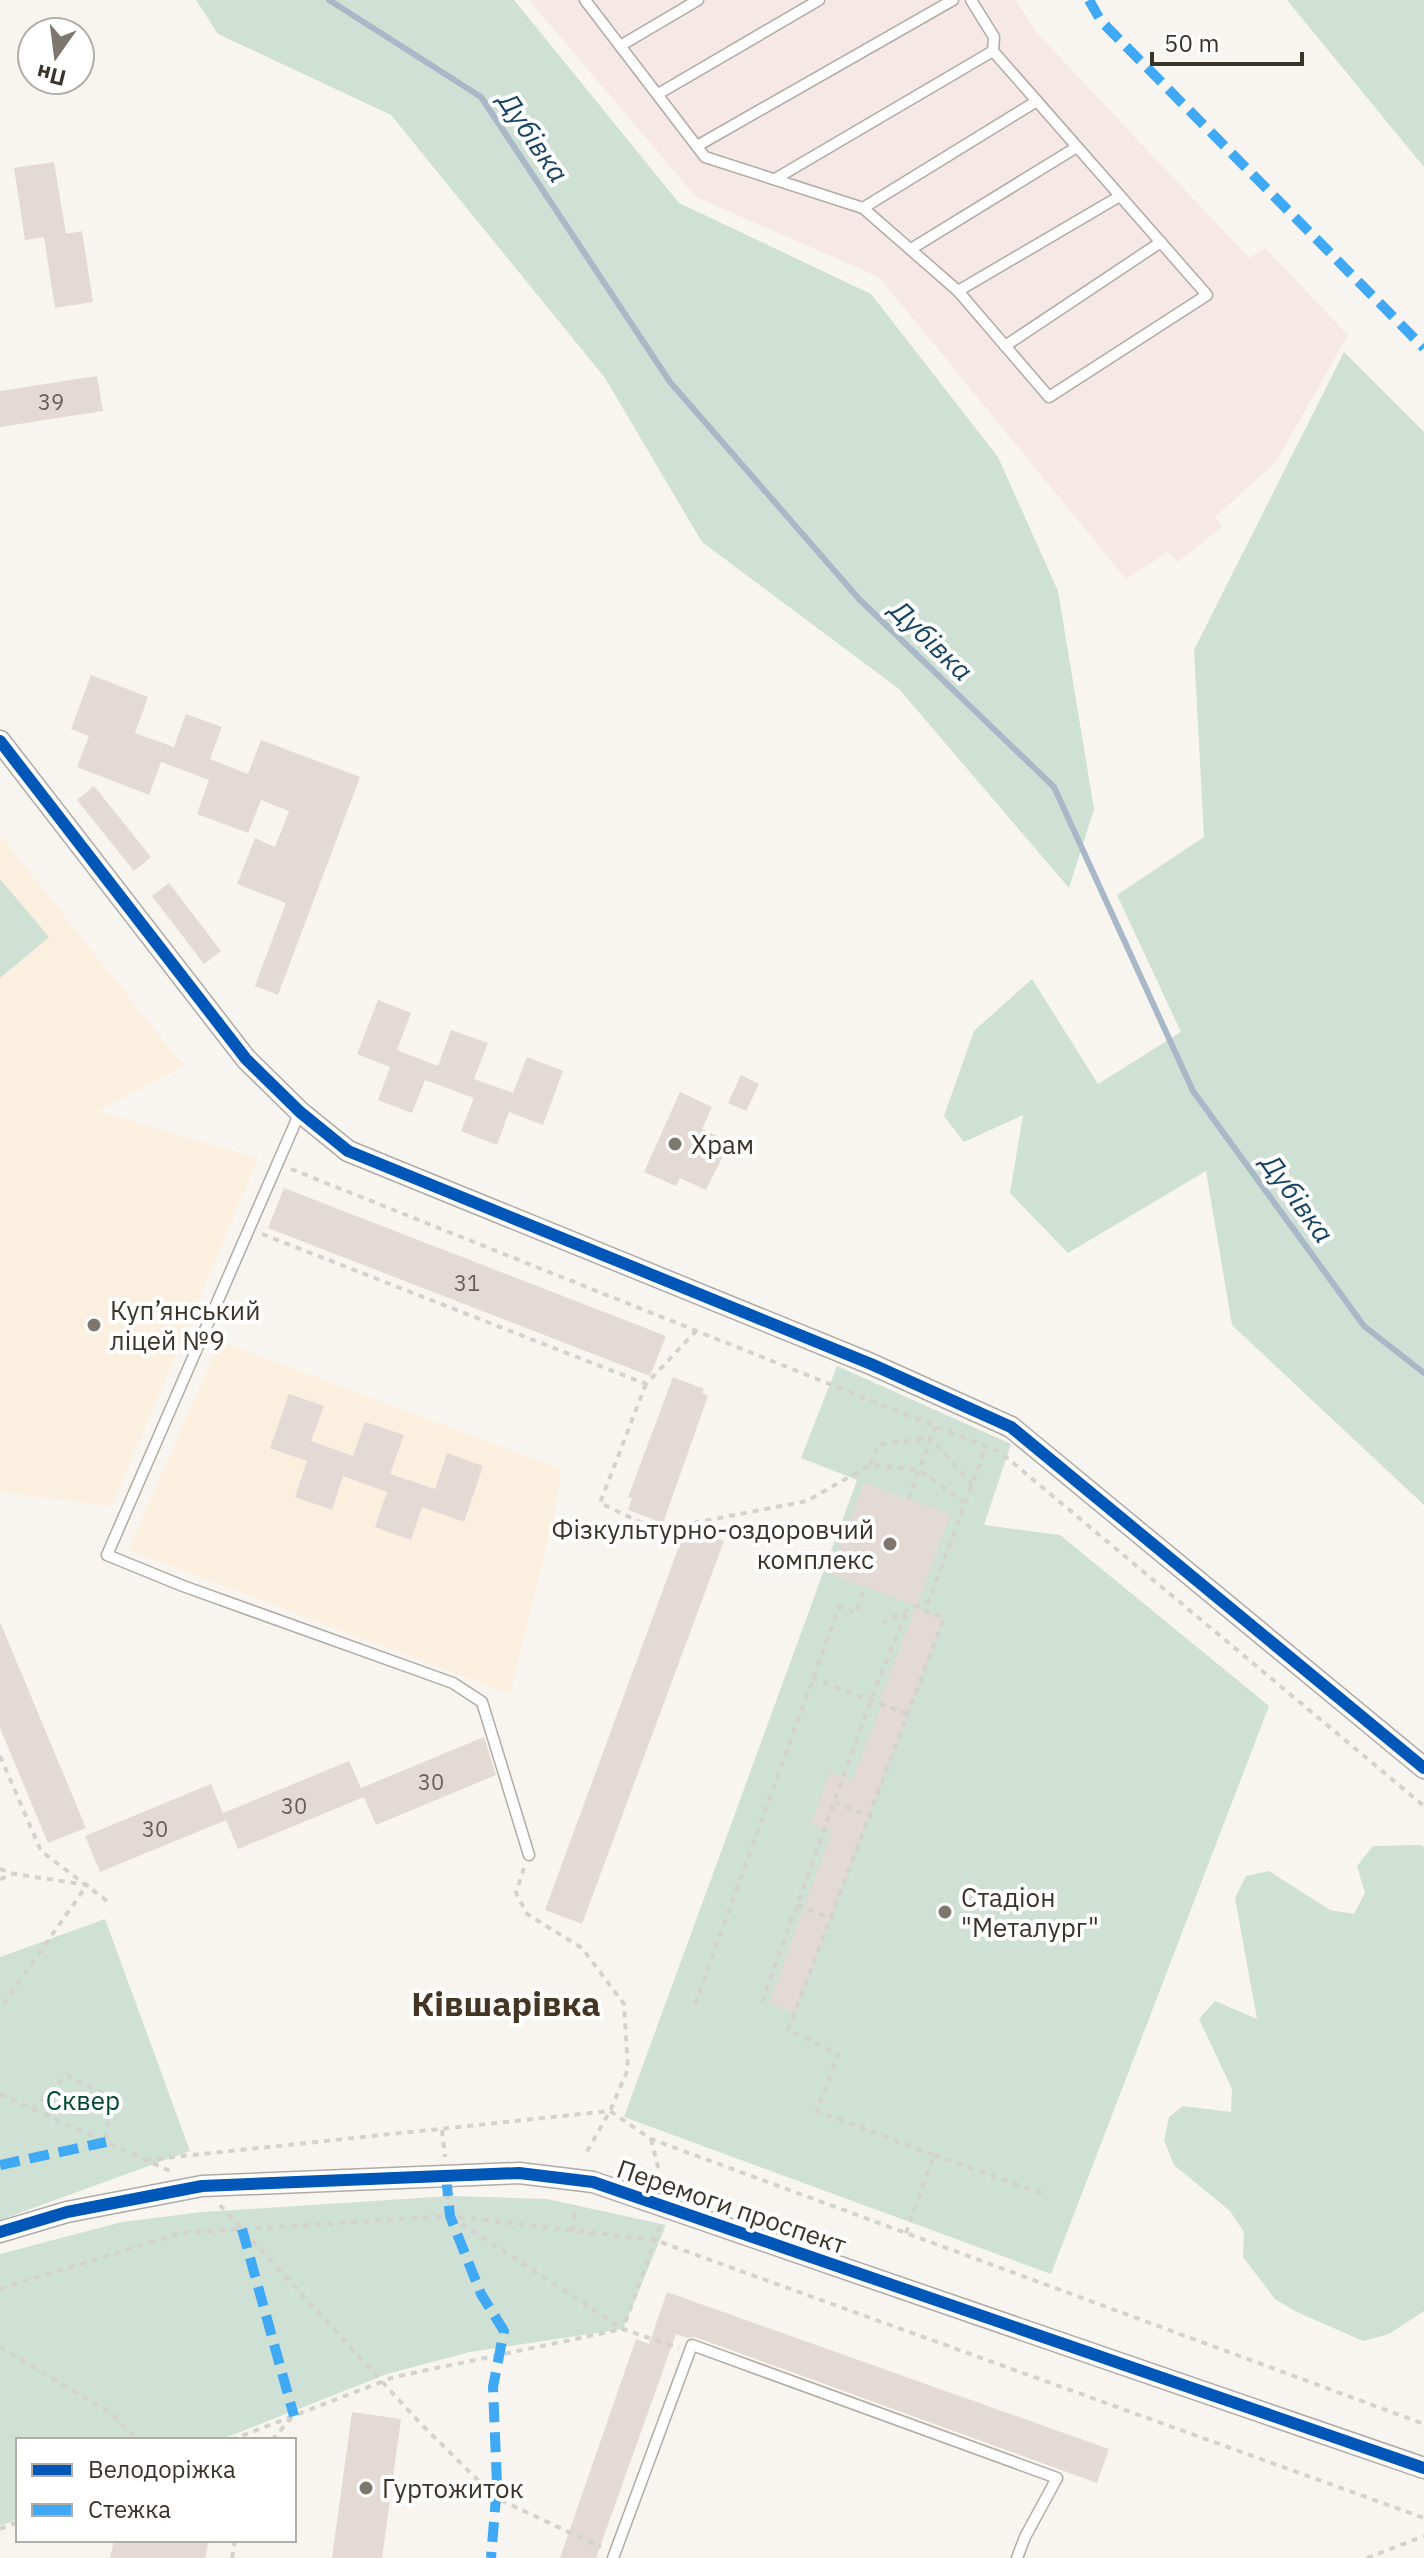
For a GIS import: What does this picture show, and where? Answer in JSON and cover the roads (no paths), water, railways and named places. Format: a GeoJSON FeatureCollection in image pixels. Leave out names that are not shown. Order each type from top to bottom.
{"type":"FeatureCollection","features":[{"type":"Feature","properties":{"kind":"street"},"geometry":{"type":"LineString","coordinates":[[0,741],[246,1059],[300,1112],[348,1151],[871,1364],[1011,1427],[1424,1768]]}},
{"type":"Feature","properties":{"kind":"street","name":"Перемоги проспект"},"geometry":{"type":"LineString","coordinates":[[0,2232],[67,2212],[202,2186],[519,2173],[593,2182],[1424,2468]]}},
{"type":"Feature","properties":{"kind":"lane"},"geometry":{"type":"LineString","coordinates":[[585,0],[705,157],[863,208],[958,291],[1049,397],[1207,295],[993,51],[994,37],[971,0]]}},
{"type":"Feature","properties":{"kind":"lane"},"geometry":{"type":"LineString","coordinates":[[620,46],[698,0]]}},
{"type":"Feature","properties":{"kind":"lane"},"geometry":{"type":"LineString","coordinates":[[658,94],[819,0]]}},
{"type":"Feature","properties":{"kind":"lane"},"geometry":{"type":"LineString","coordinates":[[697,146],[953,0]]}},
{"type":"Feature","properties":{"kind":"lane"},"geometry":{"type":"LineString","coordinates":[[775,179],[993,51]]}},
{"type":"Feature","properties":{"kind":"lane"},"geometry":{"type":"LineString","coordinates":[[863,208],[1037,101]]}},
{"type":"Feature","properties":{"kind":"lane"},"geometry":{"type":"LineString","coordinates":[[911,249],[1077,147]]}},
{"type":"Feature","properties":{"kind":"lane"},"geometry":{"type":"LineString","coordinates":[[958,291],[1120,196]]}},
{"type":"Feature","properties":{"kind":"lane"},"geometry":{"type":"LineString","coordinates":[[1005,346],[1161,242]]}},
{"type":"Feature","properties":{"kind":"lane"},"geometry":{"type":"LineString","coordinates":[[300,1112],[107,1555],[183,1586],[453,1683],[482,1702],[529,1855]]}},
{"type":"Feature","properties":{"kind":"lane"},"geometry":{"type":"LineString","coordinates":[[613,2556],[692,2345],[1057,2478],[1017,2558]]}},
{"type":"Feature","properties":{"kind":"waterway","name":"Дубівка"},"geometry":{"type":"LineString","coordinates":[[329,0],[481,97],[670,382],[860,600],[1054,787],[1193,1091],[1364,1326],[1424,1373]]}},
{"type":"Feature","properties":{"kind":"place","name":"Храм"},"geometry":{"type":"Point","coordinates":[675,1144]}},
{"type":"Feature","properties":{"kind":"place","name":"Куп’янський ліцей №9"},"geometry":{"type":"Point","coordinates":[94,1325]}},
{"type":"Feature","properties":{"kind":"place","name":"Фізкультурно-оздоровчий комплекс"},"geometry":{"type":"Point","coordinates":[890,1544]}},
{"type":"Feature","properties":{"kind":"place","name":"Стадіон \"Металург\""},"geometry":{"type":"Point","coordinates":[945,1912]}},
{"type":"Feature","properties":{"kind":"place","name":"Гуртожиток"},"geometry":{"type":"Point","coordinates":[366,2488]}},
{"type":"Feature","properties":{"kind":"district","name":"Ківшарівка"},"geometry":{"type":"Point","coordinates":[506,2003]}},
{"type":"Feature","properties":{"kind":"park label","name":"Сквер"},"geometry":{"type":"Point","coordinates":[83,2100]}}]}
